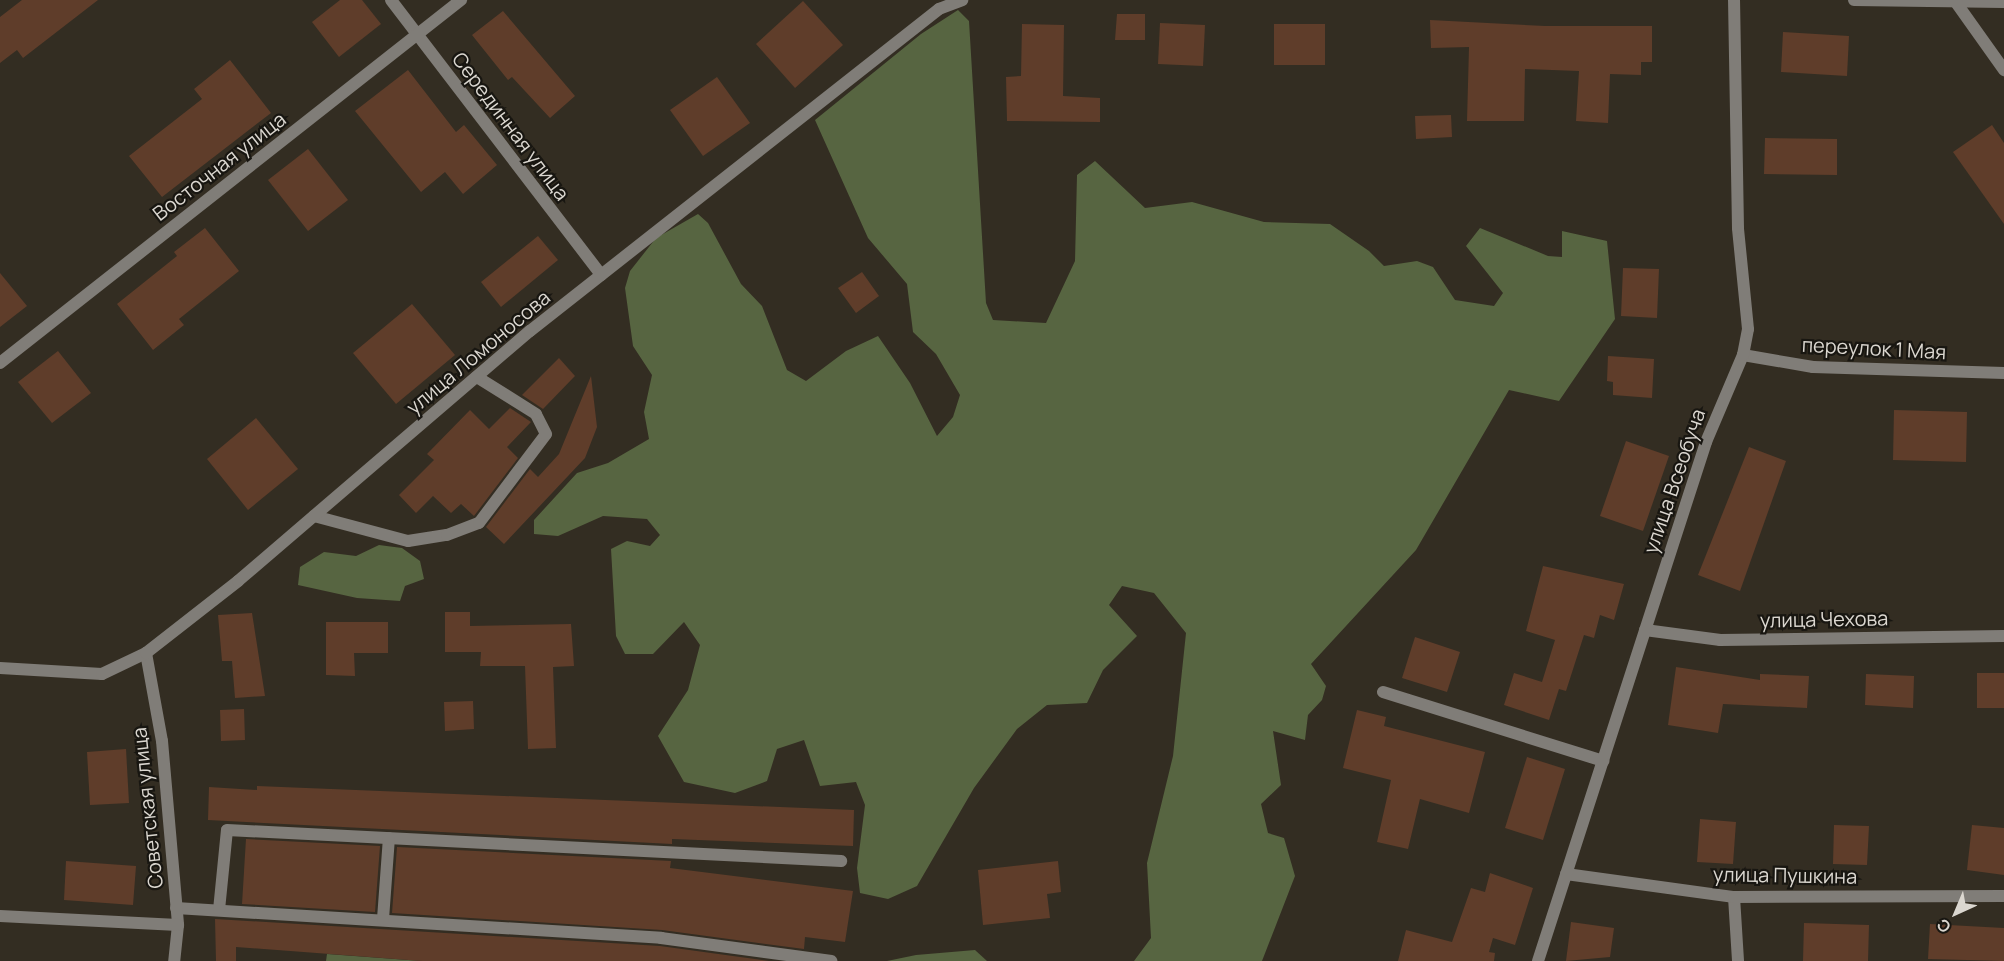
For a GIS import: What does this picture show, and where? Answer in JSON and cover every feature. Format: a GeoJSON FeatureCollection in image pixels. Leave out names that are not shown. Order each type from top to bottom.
{"type":"FeatureCollection","features":[{"type":"Feature","properties":{"kind":"street","name":"Серединная улица"},"geometry":{"type":"LineString","coordinates":[[391,0],[601,275]]}},
{"type":"Feature","properties":{"kind":"street","name":"Восточная улица"},"geometry":{"type":"LineString","coordinates":[[0,363],[461,0]]}},
{"type":"Feature","properties":{"kind":"street","name":"улица Ломоносова"},"geometry":{"type":"LineString","coordinates":[[0,668],[102,674],[146,653],[314,516],[601,275],[939,9],[962,0]]}},
{"type":"Feature","properties":{"kind":"street","name":"улица Всеобуча"},"geometry":{"type":"LineString","coordinates":[[1538,961],[1706,442],[1743,355],[1748,329],[1738,228],[1734,0]]}},
{"type":"Feature","properties":{"kind":"street"},"geometry":{"type":"LineString","coordinates":[[1854,0],[2004,2]]}},
{"type":"Feature","properties":{"kind":"street"},"geometry":{"type":"LineString","coordinates":[[1955,1],[2004,70]]}},
{"type":"Feature","properties":{"kind":"street","name":"переулок 1 Мая"},"geometry":{"type":"LineString","coordinates":[[1743,355],[1814,366],[2004,373]]}},
{"type":"Feature","properties":{"kind":"street"},"geometry":{"type":"LineString","coordinates":[[314,516],[408,541],[447,535],[478,522],[546,435],[536,414],[477,377]]}},
{"type":"Feature","properties":{"kind":"street","name":"улица Чехова"},"geometry":{"type":"LineString","coordinates":[[1646,630],[1720,640],[2004,636]]}},
{"type":"Feature","properties":{"kind":"street","name":"Советская улица"},"geometry":{"type":"LineString","coordinates":[[146,653],[162,741],[178,925],[174,961]]}},
{"type":"Feature","properties":{"kind":"street"},"geometry":{"type":"LineString","coordinates":[[1383,692],[1603,761]]}},
{"type":"Feature","properties":{"kind":"street"},"geometry":{"type":"LineString","coordinates":[[219,910],[227,830],[841,861]]}},
{"type":"Feature","properties":{"kind":"street"},"geometry":{"type":"LineString","coordinates":[[383,919],[389,838]]}},
{"type":"Feature","properties":{"kind":"street","name":"улица Пушкина"},"geometry":{"type":"LineString","coordinates":[[1566,874],[1734,897],[2004,896]]}},
{"type":"Feature","properties":{"kind":"street"},"geometry":{"type":"LineString","coordinates":[[1734,897],[1738,961]]}},
{"type":"Feature","properties":{"kind":"street"},"geometry":{"type":"LineString","coordinates":[[176,908],[383,919],[661,938],[831,961]]}},
{"type":"Feature","properties":{"kind":"street"},"geometry":{"type":"LineString","coordinates":[[0,916],[178,925]]}},
{"type":"Feature","properties":{"kind":"green space"},"geometry":{"type":"Polygon","coordinates":[[[958,10],[969,21],[986,303],[993,320],[1046,323],[1075,261],[1077,175],[1095,161],[1145,208],[1192,202],[1264,222],[1330,224],[1369,251],[1384,266],[1417,261],[1433,267],[1455,300],[1494,306],[1503,293],[1466,246],[1480,228],[1548,256],[1562,257],[1562,231],[1607,241],[1615,319],[1559,401],[1509,390],[1416,550],[1311,664],[1326,686],[1322,700],[1308,715],[1305,740],[1273,731],[1281,785],[1261,804],[1268,833],[1284,838],[1295,876],[1262,961],[1134,961],[1151,938],[1147,863],[1173,756],[1186,633],[1154,593],[1122,586],[1109,605],[1137,636],[1103,670],[1087,703],[1047,705],[1017,729],[974,788],[917,886],[888,899],[860,893],[857,868],[865,805],[856,782],[820,786],[804,740],[777,749],[767,781],[735,793],[684,782],[658,736],[688,690],[700,645],[684,622],[653,654],[625,654],[616,636],[611,549],[627,541],[650,546],[660,535],[647,519],[603,516],[558,536],[534,534],[534,520],[577,473],[608,463],[649,439],[644,412],[652,375],[633,346],[625,288],[630,271],[656,238],[698,214],[708,223],[741,284],[762,306],[787,370],[806,381],[846,351],[878,336],[910,383],[937,436],[953,417],[960,395],[936,354],[913,332],[907,284],[868,238],[815,120],[921,34],[958,10]]]}},
{"type":"Feature","properties":{"kind":"green space"},"geometry":{"type":"Polygon","coordinates":[[[379,545],[402,548],[420,561],[424,579],[405,586],[400,601],[357,598],[298,585],[300,567],[324,552],[356,556],[379,545]]]}},
{"type":"Feature","properties":{"kind":"green space"},"geometry":{"type":"Polygon","coordinates":[[[975,950],[987,961],[887,961],[916,955],[975,950]]]}},
{"type":"Feature","properties":{"kind":"green space"},"geometry":{"type":"Polygon","coordinates":[[[327,954],[422,961],[326,961],[327,954]]]}},
{"type":"Feature","properties":{"kind":"building"},"geometry":{"type":"Polygon","coordinates":[[[22,0],[98,0],[23,58],[17,50],[0,63],[0,17],[22,0]]]}},
{"type":"Feature","properties":{"kind":"building"},"geometry":{"type":"Polygon","coordinates":[[[340,0],[362,0],[381,24],[339,57],[312,22],[340,0]]]}},
{"type":"Feature","properties":{"kind":"building"},"geometry":{"type":"Polygon","coordinates":[[[803,1],[843,45],[795,88],[756,44],[803,1]]]}},
{"type":"Feature","properties":{"kind":"building"},"geometry":{"type":"Polygon","coordinates":[[[503,11],[575,96],[550,118],[512,77],[508,80],[472,35],[503,11]]]}},
{"type":"Feature","properties":{"kind":"building"},"geometry":{"type":"Polygon","coordinates":[[[1117,14],[1145,14],[1145,40],[1115,40],[1117,14]]]}},
{"type":"Feature","properties":{"kind":"building"},"geometry":{"type":"Polygon","coordinates":[[[1430,20],[1545,26],[1652,26],[1652,62],[1641,62],[1641,75],[1610,74],[1608,123],[1576,121],[1579,71],[1525,69],[1524,121],[1467,121],[1469,47],[1431,48],[1430,20]]]}},
{"type":"Feature","properties":{"kind":"building"},"geometry":{"type":"Polygon","coordinates":[[[1160,23],[1205,25],[1203,66],[1158,64],[1160,23]]]}},
{"type":"Feature","properties":{"kind":"building"},"geometry":{"type":"Polygon","coordinates":[[[1022,24],[1064,25],[1063,96],[1100,98],[1100,122],[1007,121],[1006,77],[1021,76],[1022,24]]]}},
{"type":"Feature","properties":{"kind":"building"},"geometry":{"type":"Polygon","coordinates":[[[1274,24],[1325,24],[1325,65],[1274,65],[1274,24]]]}},
{"type":"Feature","properties":{"kind":"building"},"geometry":{"type":"Polygon","coordinates":[[[1783,32],[1849,36],[1847,76],[1781,72],[1783,32]]]}},
{"type":"Feature","properties":{"kind":"building"},"geometry":{"type":"Polygon","coordinates":[[[230,60],[271,113],[162,197],[129,156],[202,99],[194,89],[230,60]]]}},
{"type":"Feature","properties":{"kind":"building"},"geometry":{"type":"Polygon","coordinates":[[[408,70],[456,132],[464,125],[497,165],[463,194],[445,172],[421,192],[355,111],[408,70]]]}},
{"type":"Feature","properties":{"kind":"building"},"geometry":{"type":"Polygon","coordinates":[[[717,77],[750,123],[703,156],[670,110],[717,77]]]}},
{"type":"Feature","properties":{"kind":"building"},"geometry":{"type":"Polygon","coordinates":[[[1451,115],[1452,137],[1416,139],[1415,116],[1451,115]]]}},
{"type":"Feature","properties":{"kind":"building"},"geometry":{"type":"Polygon","coordinates":[[[1992,125],[2004,143],[2004,224],[1953,152],[1992,125]]]}},
{"type":"Feature","properties":{"kind":"building"},"geometry":{"type":"Polygon","coordinates":[[[1765,138],[1837,139],[1837,175],[1764,174],[1765,138]]]}},
{"type":"Feature","properties":{"kind":"building"},"geometry":{"type":"Polygon","coordinates":[[[308,149],[348,200],[308,231],[268,180],[308,149]]]}},
{"type":"Feature","properties":{"kind":"building"},"geometry":{"type":"Polygon","coordinates":[[[205,228],[239,271],[179,319],[184,325],[153,350],[117,304],[177,256],[174,252],[205,228]]]}},
{"type":"Feature","properties":{"kind":"building"},"geometry":{"type":"Polygon","coordinates":[[[538,236],[558,260],[501,307],[481,282],[538,236]]]}},
{"type":"Feature","properties":{"kind":"building"},"geometry":{"type":"Polygon","coordinates":[[[1623,268],[1659,269],[1657,318],[1621,316],[1623,268]]]}},
{"type":"Feature","properties":{"kind":"building"},"geometry":{"type":"Polygon","coordinates":[[[862,272],[879,296],[856,313],[838,288],[862,272]]]}},
{"type":"Feature","properties":{"kind":"building"},"geometry":{"type":"Polygon","coordinates":[[[0,273],[27,306],[0,327],[0,273]]]}},
{"type":"Feature","properties":{"kind":"building"},"geometry":{"type":"Polygon","coordinates":[[[412,304],[455,355],[396,404],[353,353],[412,304]]]}},
{"type":"Feature","properties":{"kind":"building"},"geometry":{"type":"Polygon","coordinates":[[[58,351],[91,393],[52,423],[18,382],[58,351]]]}},
{"type":"Feature","properties":{"kind":"building"},"geometry":{"type":"Polygon","coordinates":[[[1608,356],[1654,359],[1652,398],[1613,395],[1613,382],[1607,381],[1608,356]]]}},
{"type":"Feature","properties":{"kind":"building"},"geometry":{"type":"Polygon","coordinates":[[[559,358],[575,376],[543,409],[522,395],[559,358]]]}},
{"type":"Feature","properties":{"kind":"building"},"geometry":{"type":"Polygon","coordinates":[[[591,376],[597,427],[585,458],[504,544],[486,527],[530,469],[538,477],[559,454],[591,376]]]}},
{"type":"Feature","properties":{"kind":"building"},"geometry":{"type":"Polygon","coordinates":[[[510,408],[531,422],[507,447],[518,458],[474,516],[461,504],[451,513],[433,496],[416,513],[399,495],[434,460],[427,454],[470,410],[489,429],[510,408]]]}},
{"type":"Feature","properties":{"kind":"building"},"geometry":{"type":"Polygon","coordinates":[[[1894,410],[1967,412],[1966,462],[1893,460],[1894,410]]]}},
{"type":"Feature","properties":{"kind":"building"},"geometry":{"type":"Polygon","coordinates":[[[256,418],[298,469],[248,510],[207,459],[256,418]]]}},
{"type":"Feature","properties":{"kind":"building"},"geometry":{"type":"Polygon","coordinates":[[[1626,441],[1669,456],[1643,531],[1600,516],[1626,441]]]}},
{"type":"Feature","properties":{"kind":"building"},"geometry":{"type":"Polygon","coordinates":[[[1749,447],[1786,461],[1740,591],[1698,575],[1749,447]]]}},
{"type":"Feature","properties":{"kind":"building"},"geometry":{"type":"Polygon","coordinates":[[[1543,566],[1624,584],[1614,620],[1600,615],[1594,638],[1584,635],[1566,691],[1559,689],[1549,720],[1504,705],[1514,673],[1542,682],[1555,640],[1526,631],[1543,566]]]}},
{"type":"Feature","properties":{"kind":"building"},"geometry":{"type":"Polygon","coordinates":[[[445,612],[470,612],[470,626],[571,624],[574,666],[553,667],[556,748],[528,749],[525,666],[480,666],[481,652],[445,652],[445,612]]]}},
{"type":"Feature","properties":{"kind":"building"},"geometry":{"type":"Polygon","coordinates":[[[252,613],[265,696],[235,698],[232,661],[222,661],[218,615],[252,613]]]}},
{"type":"Feature","properties":{"kind":"building"},"geometry":{"type":"Polygon","coordinates":[[[326,622],[388,622],[388,653],[354,653],[355,676],[326,675],[326,622]]]}},
{"type":"Feature","properties":{"kind":"building"},"geometry":{"type":"Polygon","coordinates":[[[1415,637],[1460,652],[1447,692],[1402,678],[1415,637]]]}},
{"type":"Feature","properties":{"kind":"building"},"geometry":{"type":"Polygon","coordinates":[[[1676,667],[1760,680],[1760,674],[1809,676],[1807,708],[1723,704],[1718,733],[1668,725],[1676,667]]]}},
{"type":"Feature","properties":{"kind":"building"},"geometry":{"type":"Polygon","coordinates":[[[1977,673],[2004,673],[2004,708],[1977,708],[1977,673]]]}},
{"type":"Feature","properties":{"kind":"building"},"geometry":{"type":"Polygon","coordinates":[[[1866,674],[1914,676],[1913,708],[1865,705],[1866,674]]]}},
{"type":"Feature","properties":{"kind":"building"},"geometry":{"type":"Polygon","coordinates":[[[473,701],[474,729],[445,731],[444,702],[473,701]]]}},
{"type":"Feature","properties":{"kind":"building"},"geometry":{"type":"Polygon","coordinates":[[[244,709],[245,740],[221,741],[220,710],[244,709]]]}},
{"type":"Feature","properties":{"kind":"building"},"geometry":{"type":"Polygon","coordinates":[[[1357,710],[1386,717],[1384,726],[1485,752],[1469,813],[1420,799],[1408,849],[1377,842],[1391,780],[1343,768],[1357,710]]]}},
{"type":"Feature","properties":{"kind":"building"},"geometry":{"type":"Polygon","coordinates":[[[126,749],[129,803],[90,805],[87,752],[126,749]]]}},
{"type":"Feature","properties":{"kind":"building"},"geometry":{"type":"Polygon","coordinates":[[[1527,757],[1565,769],[1543,840],[1505,828],[1527,757]]]}},
{"type":"Feature","properties":{"kind":"building"},"geometry":{"type":"Polygon","coordinates":[[[257,786],[854,810],[853,846],[672,839],[672,844],[208,820],[209,787],[257,790],[257,786]]]}},
{"type":"Feature","properties":{"kind":"building"},"geometry":{"type":"Polygon","coordinates":[[[1700,819],[1736,822],[1733,864],[1697,862],[1700,819]]]}},
{"type":"Feature","properties":{"kind":"building"},"geometry":{"type":"Polygon","coordinates":[[[1834,825],[1869,826],[1867,865],[1833,864],[1834,825]]]}},
{"type":"Feature","properties":{"kind":"building"},"geometry":{"type":"Polygon","coordinates":[[[1972,825],[2004,828],[2004,875],[1967,870],[1972,825]]]}},
{"type":"Feature","properties":{"kind":"building"},"geometry":{"type":"Polygon","coordinates":[[[246,839],[380,846],[375,912],[242,904],[246,839]]]}},
{"type":"Feature","properties":{"kind":"building"},"geometry":{"type":"Polygon","coordinates":[[[397,847],[671,861],[670,868],[853,891],[845,942],[805,937],[804,949],[662,930],[392,913],[397,847]]]}},
{"type":"Feature","properties":{"kind":"building"},"geometry":{"type":"Polygon","coordinates":[[[66,861],[136,866],[133,905],[64,900],[66,861]]]}},
{"type":"Feature","properties":{"kind":"building"},"geometry":{"type":"Polygon","coordinates":[[[1058,861],[1061,892],[1047,894],[1050,918],[983,925],[978,870],[1058,861]]]}},
{"type":"Feature","properties":{"kind":"building"},"geometry":{"type":"Polygon","coordinates":[[[1490,873],[1533,888],[1515,945],[1493,938],[1489,952],[1495,953],[1494,961],[1398,961],[1406,930],[1452,942],[1471,888],[1485,892],[1490,873]]]}},
{"type":"Feature","properties":{"kind":"building"},"geometry":{"type":"Polygon","coordinates":[[[215,919],[660,946],[769,961],[422,961],[236,947],[236,961],[216,961],[215,919]]]}},
{"type":"Feature","properties":{"kind":"building"},"geometry":{"type":"Polygon","coordinates":[[[1571,922],[1614,928],[1610,957],[1566,961],[1571,922]]]}},
{"type":"Feature","properties":{"kind":"building"},"geometry":{"type":"Polygon","coordinates":[[[1804,923],[1869,925],[1868,961],[1803,961],[1804,923]]]}},
{"type":"Feature","properties":{"kind":"building"},"geometry":{"type":"Polygon","coordinates":[[[1930,924],[2004,928],[2004,961],[1928,959],[1930,924]]]}}]}
